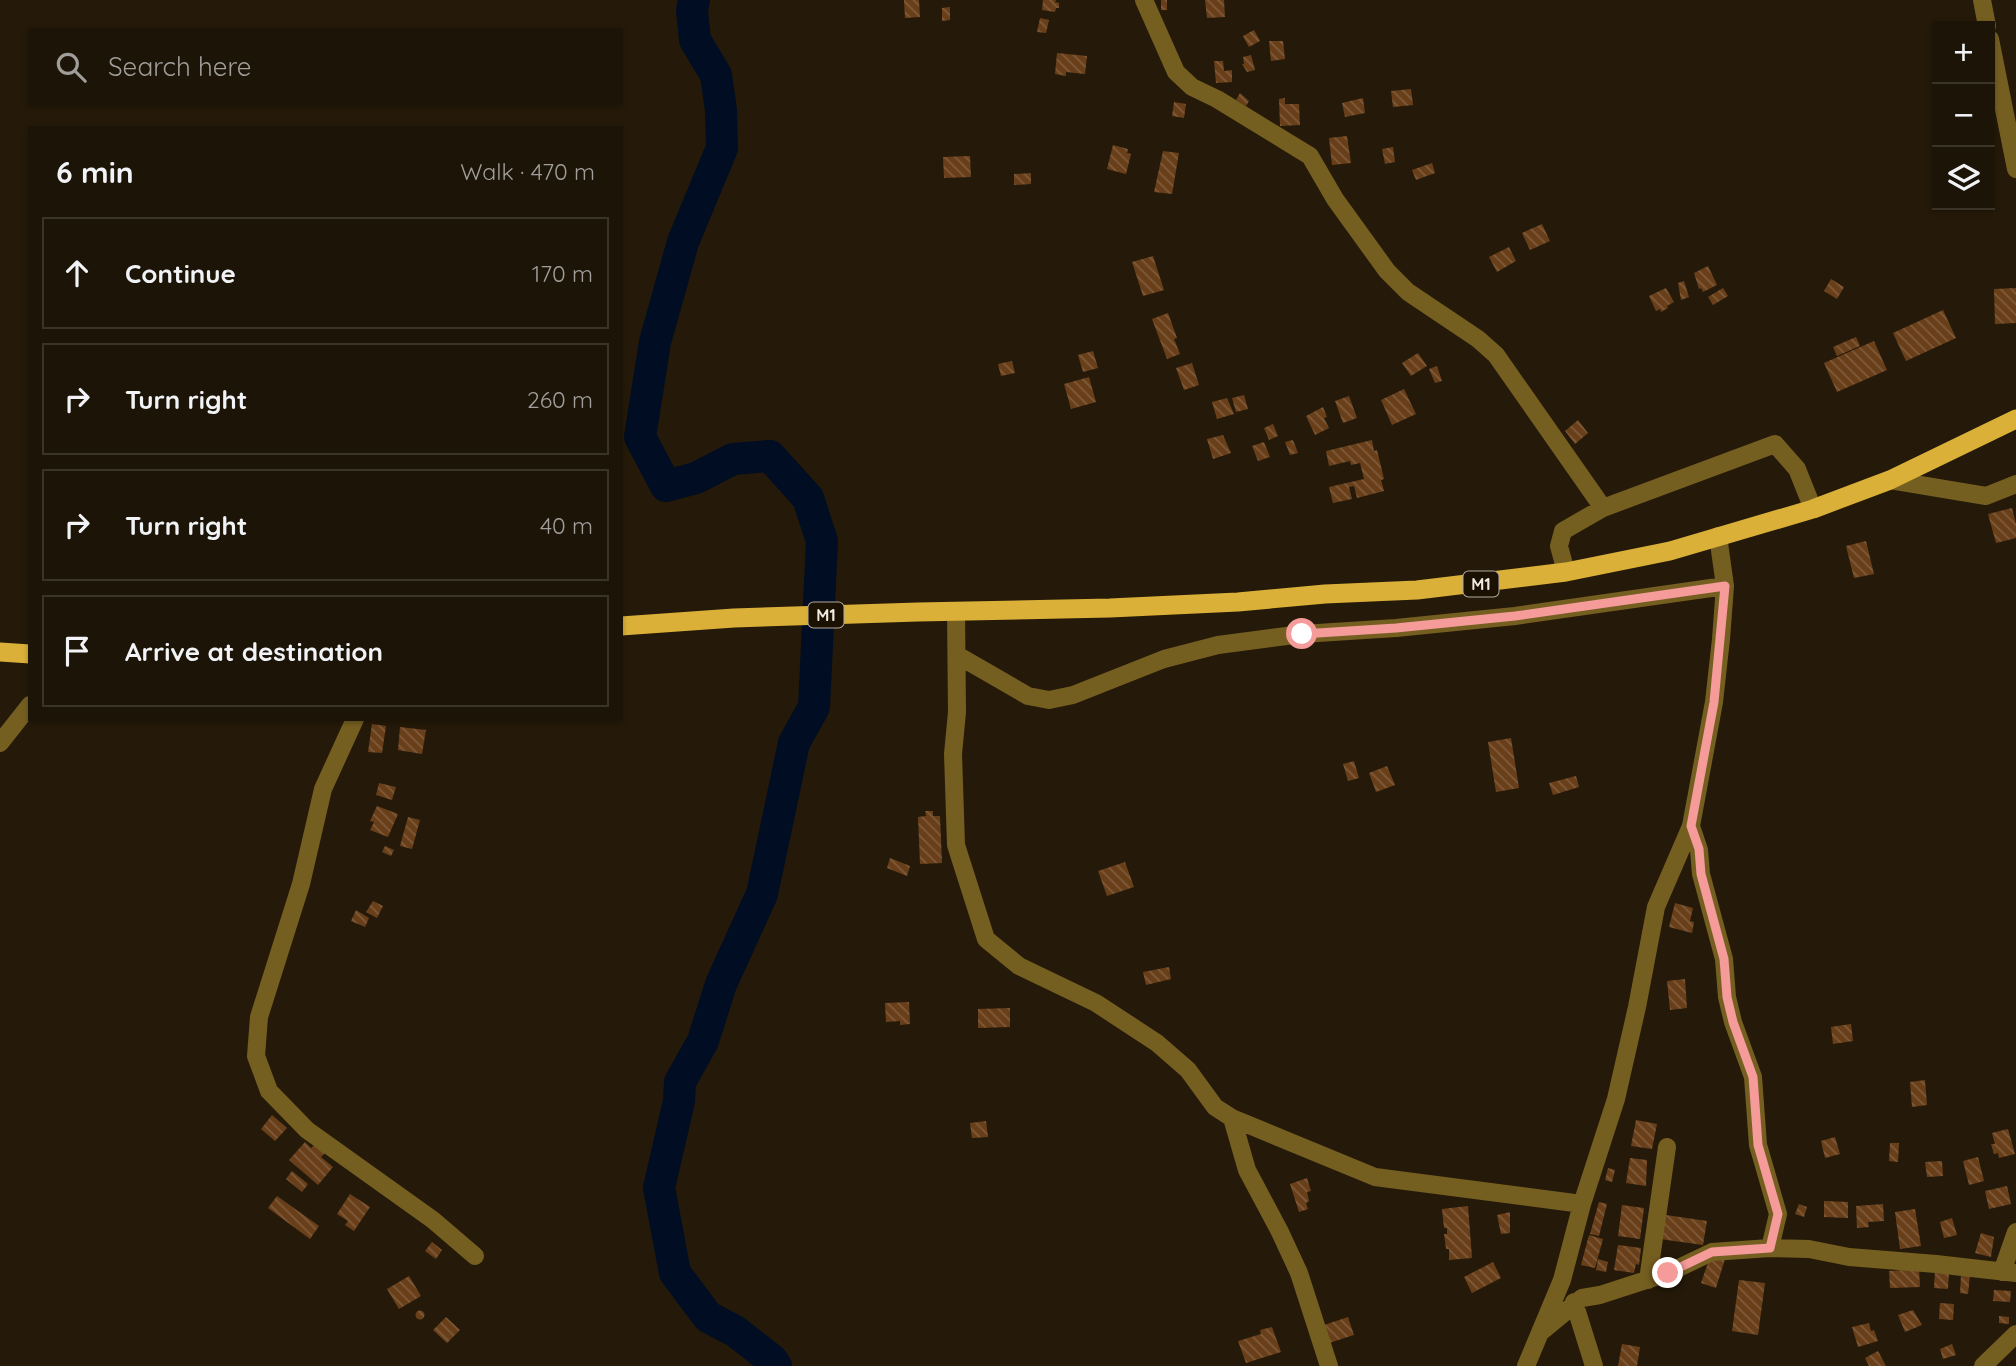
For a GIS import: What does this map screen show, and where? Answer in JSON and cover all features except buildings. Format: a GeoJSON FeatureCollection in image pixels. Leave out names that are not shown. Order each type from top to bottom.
{"type":"FeatureCollection","features":[{"type":"Feature","properties":{"kind":"highway","name":"M1"},"geometry":{"type":"LineString","coordinates":[[623,626],[734,618],[1238,602],[1325,594],[1417,590],[1566,572],[1619,563],[1813,509],[1889,480],[2016,419]]}},
{"type":"Feature","properties":{"kind":"highway"},"geometry":{"type":"LineString","coordinates":[[0,652],[28,654]]}},
{"type":"Feature","properties":{"kind":"street"},"geometry":{"type":"LineString","coordinates":[[1144,0],[1175,72],[1192,87],[1217,99],[1310,156],[1335,200],[1387,271],[1408,292],[1478,339],[1496,355],[1603,508]]}},
{"type":"Feature","properties":{"kind":"street"},"geometry":{"type":"LineString","coordinates":[[1982,0],[1986,21]]}},
{"type":"Feature","properties":{"kind":"street"},"geometry":{"type":"LineString","coordinates":[[1995,64],[2016,169]]}},
{"type":"Feature","properties":{"kind":"street"},"geometry":{"type":"LineString","coordinates":[[1566,572],[1559,546],[1563,531],[1603,508],[1775,444],[1797,469],[1813,509]]}},
{"type":"Feature","properties":{"kind":"street"},"geometry":{"type":"LineString","coordinates":[[1889,480],[1986,496],[2016,484]]}},
{"type":"Feature","properties":{"kind":"street"},"geometry":{"type":"LineString","coordinates":[[1526,1366],[1562,1280],[1582,1203],[1616,1099],[1656,907],[1691,826],[1714,702],[1725,586],[1718,536]]}},
{"type":"Feature","properties":{"kind":"street"},"geometry":{"type":"LineString","coordinates":[[957,655],[1028,696],[1049,700],[1083,692],[1164,659],[1219,645],[1302,634],[1515,616],[1725,586]]}},
{"type":"Feature","properties":{"kind":"street"},"geometry":{"type":"LineString","coordinates":[[956,611],[957,712],[953,754],[956,845],[986,939],[1019,966],[1096,1003],[1157,1042],[1188,1070],[1215,1107],[1232,1118],[1375,1177],[1582,1203]]}},
{"type":"Feature","properties":{"kind":"street"},"geometry":{"type":"LineString","coordinates":[[0,743],[28,708]]}},
{"type":"Feature","properties":{"kind":"street"},"geometry":{"type":"LineString","coordinates":[[354,721],[323,789],[301,884],[259,1017],[256,1056],[269,1091],[307,1130],[433,1220],[475,1256]]}},
{"type":"Feature","properties":{"kind":"street"},"geometry":{"type":"LineString","coordinates":[[1691,826],[1699,849],[1701,874],[1724,959],[1727,997],[1733,1022],[1753,1077],[1758,1145],[1778,1214],[1770,1248]]}},
{"type":"Feature","properties":{"kind":"street"},"geometry":{"type":"LineString","coordinates":[[1232,1118],[1247,1170],[1299,1273],[1329,1366]]}},
{"type":"Feature","properties":{"kind":"street"},"geometry":{"type":"LineString","coordinates":[[1648,1280],[1667,1147]]}},
{"type":"Feature","properties":{"kind":"street"},"geometry":{"type":"LineString","coordinates":[[1542,1332],[1574,1302],[1582,1298],[1600,1295],[1668,1273],[1712,1252],[1770,1248],[1808,1249],[1849,1257],[2009,1272],[2016,1232]]}},
{"type":"Feature","properties":{"kind":"street"},"geometry":{"type":"LineString","coordinates":[[1574,1302],[1594,1366]]}},
{"type":"Feature","properties":{"kind":"street"},"geometry":{"type":"LineString","coordinates":[[1983,1366],[2016,1334]]}},
{"type":"Feature","properties":{"kind":"waterway"},"geometry":{"type":"LineString","coordinates":[[694,0],[692,10],[695,40],[716,75],[721,110],[722,148],[683,242],[655,342],[640,437],[666,486],[696,478],[733,459],[770,456],[808,498],[822,541],[814,707],[794,743],[762,894],[721,984],[703,1041],[680,1082],[679,1101],[659,1188],[675,1273],[708,1317],[735,1331],[776,1366]]}},
{"type":"Feature","properties":{"kind":"route"},"geometry":{"type":"LineString","coordinates":[[1302,634],[1515,616],[1725,586],[1714,702],[1691,826],[1699,849],[1701,874],[1724,959],[1727,997],[1733,1022],[1753,1077],[1758,1145],[1778,1214],[1770,1248],[1712,1252],[1668,1273]]}}]}
